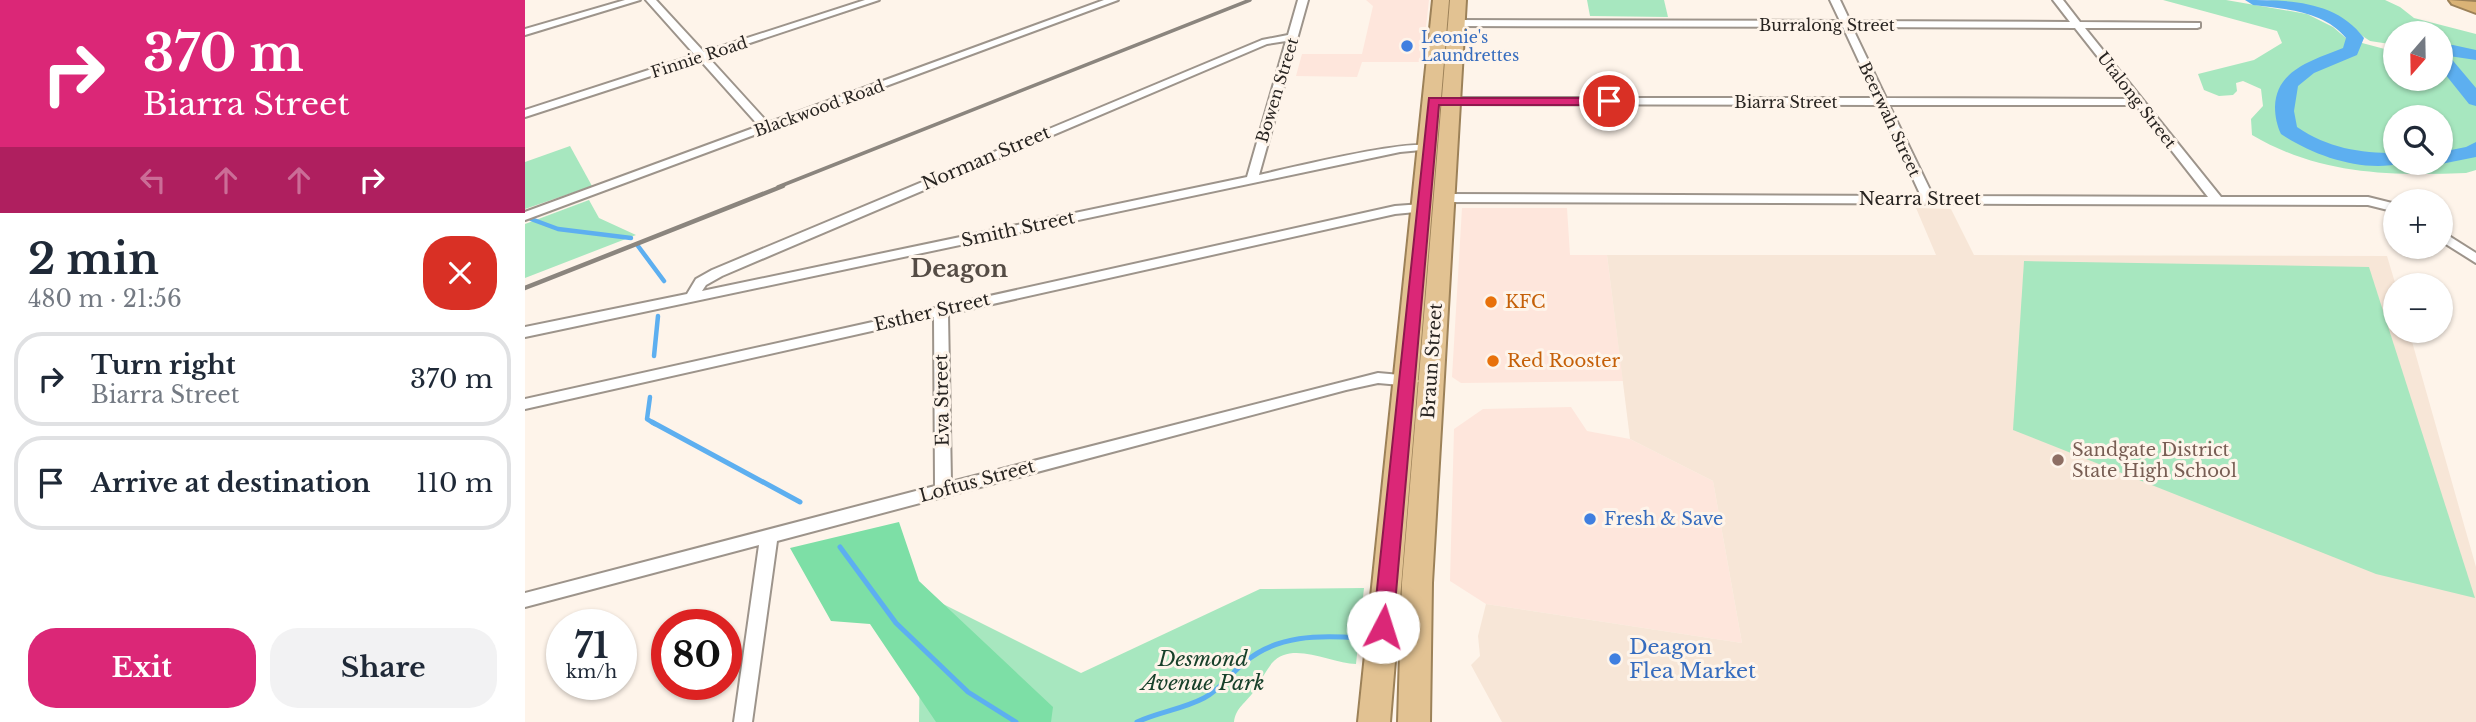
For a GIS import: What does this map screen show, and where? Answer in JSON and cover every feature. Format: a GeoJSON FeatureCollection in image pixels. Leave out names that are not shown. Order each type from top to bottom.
{"type":"FeatureCollection","features":[{"type":"Feature","properties":{"kind":"highway","name":"Braun Street"},"geometry":{"type":"LineString","coordinates":[[1374,722],[1444,198],[1441,0]]}},
{"type":"Feature","properties":{"kind":"highway","name":"Braun Street"},"geometry":{"type":"LineString","coordinates":[[1414,722],[1422,208],[1429,147],[1442,101],[1458,0]]}},
{"type":"Feature","properties":{"kind":"highway"},"geometry":{"type":"LineString","coordinates":[[2458,0],[2476,8]]}},
{"type":"Feature","properties":{"kind":"street"},"geometry":{"type":"LineString","coordinates":[[525,33],[635,0]]}},
{"type":"Feature","properties":{"kind":"street"},"geometry":{"type":"LineString","coordinates":[[651,0],[766,128]]}},
{"type":"Feature","properties":{"kind":"street","name":"Finnie Road"},"geometry":{"type":"LineString","coordinates":[[525,114],[874,0]]}},
{"type":"Feature","properties":{"kind":"street","name":"Bowen Street"},"geometry":{"type":"LineString","coordinates":[[1254,180],[1253,171],[1303,0]]}},
{"type":"Feature","properties":{"kind":"street","name":"Beerwah Street"},"geometry":{"type":"LineString","coordinates":[[1835,0],[1928,199]]}},
{"type":"Feature","properties":{"kind":"street","name":"Utalong Street"},"geometry":{"type":"LineString","coordinates":[[2058,0],[2217,200]]}},
{"type":"Feature","properties":{"kind":"street","name":"Blackwood Road"},"geometry":{"type":"LineString","coordinates":[[525,216],[1105,1]]}},
{"type":"Feature","properties":{"kind":"street","name":"Burralong Street"},"geometry":{"type":"LineString","coordinates":[[1456,23],[2197,26]]}},
{"type":"Feature","properties":{"kind":"street","name":"Norman Street"},"geometry":{"type":"LineString","coordinates":[[691,298],[696,286],[717,273],[1265,41],[1293,37]]}},
{"type":"Feature","properties":{"kind":"street","name":"Biarra Street"},"geometry":{"type":"LineString","coordinates":[[1442,101],[2139,102]]}},
{"type":"Feature","properties":{"kind":"street","name":"Smith Street"},"geometry":{"type":"LineString","coordinates":[[525,332],[1400,149],[1429,147]]}},
{"type":"Feature","properties":{"kind":"street","name":"Nearra Street"},"geometry":{"type":"LineString","coordinates":[[1444,198],[2368,201],[2383,205]]}},
{"type":"Feature","properties":{"kind":"street","name":"Esther Street"},"geometry":{"type":"LineString","coordinates":[[525,404],[1395,210],[1422,208]]}},
{"type":"Feature","properties":{"kind":"street"},"geometry":{"type":"LineString","coordinates":[[2453,243],[2476,259]]}},
{"type":"Feature","properties":{"kind":"street","name":"Eva Street"},"geometry":{"type":"LineString","coordinates":[[941,310],[943,490]]}},
{"type":"Feature","properties":{"kind":"street","name":"Loftus Street"},"geometry":{"type":"LineString","coordinates":[[525,600],[1346,385],[1378,378],[1418,383]]}},
{"type":"Feature","properties":{"kind":"street"},"geometry":{"type":"LineString","coordinates":[[743,722],[769,536]]}},
{"type":"Feature","properties":{"kind":"shaded area"},"geometry":{"type":"Polygon","coordinates":[[[1366,0],[1429,0],[1422,62],[1362,62],[1357,77],[1296,76],[1302,54],[1362,54],[1373,6],[1366,0]]]}},
{"type":"Feature","properties":{"kind":"shaded area"},"geometry":{"type":"Polygon","coordinates":[[[1462,208],[1567,208],[1570,255],[1607,255],[1623,381],[1461,383],[1452,377],[1462,208]]]}},
{"type":"Feature","properties":{"kind":"shaded area","name":"Sandgate District State High School"},"geometry":{"type":"Polygon","coordinates":[[[1916,208],[1951,209],[1974,255],[2383,256],[2383,259],[2388,259],[2392,273],[2383,273],[2383,343],[2412,343],[2476,567],[2476,722],[1502,722],[1471,665],[1480,656],[1478,636],[1486,604],[1742,643],[1713,481],[1630,439],[1607,255],[1936,255],[1916,208]]]}},
{"type":"Feature","properties":{"kind":"shaded area"},"geometry":{"type":"Polygon","coordinates":[[[1571,407],[1587,431],[1630,439],[1713,481],[1742,643],[1486,604],[1450,581],[1454,429],[1483,409],[1571,407]]]}},
{"type":"Feature","properties":{"kind":"green space"},"geometry":{"type":"Polygon","coordinates":[[[1587,0],[1664,0],[1668,17],[1590,16],[1587,0]]]}},
{"type":"Feature","properties":{"kind":"green space"},"geometry":{"type":"Polygon","coordinates":[[[2163,0],[2226,0],[2307,14],[2333,27],[2347,39],[2383,49],[2383,91],[2453,91],[2453,53],[2476,58],[2476,170],[2453,173],[2453,105],[2383,105],[2383,173],[2303,158],[2252,135],[2251,119],[2263,106],[2261,89],[2243,81],[2236,83],[2237,91],[2233,95],[2219,96],[2204,90],[2198,74],[2254,60],[2282,43],[2277,31],[2163,0]]]}},
{"type":"Feature","properties":{"kind":"green space"},"geometry":{"type":"Polygon","coordinates":[[[2267,0],[2385,0],[2414,18],[2426,21],[2383,21],[2383,43],[2370,41],[2334,17],[2267,0]]]}},
{"type":"Feature","properties":{"kind":"green space"},"geometry":{"type":"Polygon","coordinates":[[[2453,28],[2476,34],[2476,52],[2453,48],[2453,28]]]}},
{"type":"Feature","properties":{"kind":"green space"},"geometry":{"type":"Polygon","coordinates":[[[570,146],[592,186],[525,209],[525,162],[570,146]]]}},
{"type":"Feature","properties":{"kind":"green space"},"geometry":{"type":"Polygon","coordinates":[[[589,200],[599,218],[636,235],[525,278],[525,224],[589,200]]]}},
{"type":"Feature","properties":{"kind":"green space"},"geometry":{"type":"Polygon","coordinates":[[[2024,261],[2369,267],[2383,311],[2383,343],[2393,343],[2475,598],[2376,574],[2013,430],[2024,261]]]}},
{"type":"Feature","properties":{"kind":"green space"},"geometry":{"type":"Polygon","coordinates":[[[899,522],[919,581],[1053,707],[1051,722],[936,722],[870,624],[831,621],[790,548],[899,522]]]}},
{"type":"Feature","properties":{"kind":"green space","name":"Desmond Avenue Park"},"geometry":{"type":"Polygon","coordinates":[[[1364,588],[1356,664],[1301,653],[1280,656],[1239,709],[1234,722],[919,722],[921,593],[1081,673],[1260,589],[1364,588]]]}},
{"type":"Feature","properties":{"kind":"waterway"},"geometry":{"type":"LineString","coordinates":[[2253,0],[2295,6],[2323,14],[2347,28],[2355,38],[2351,51],[2307,69],[2289,85],[2285,96],[2288,130],[2313,145],[2339,154],[2383,159]]}},
{"type":"Feature","properties":{"kind":"waterway"},"geometry":{"type":"LineString","coordinates":[[2453,50],[2476,55]]}},
{"type":"Feature","properties":{"kind":"waterway"},"geometry":{"type":"LineString","coordinates":[[2453,72],[2476,100]]}},
{"type":"Feature","properties":{"kind":"waterway"},"geometry":{"type":"LineString","coordinates":[[2453,156],[2472,152],[2476,148]]}},
{"type":"Feature","properties":{"kind":"waterway"},"geometry":{"type":"LineString","coordinates":[[531,219],[558,229],[631,238]]}},
{"type":"Feature","properties":{"kind":"waterway"},"geometry":{"type":"LineString","coordinates":[[638,246],[664,281]]}},
{"type":"Feature","properties":{"kind":"waterway"},"geometry":{"type":"LineString","coordinates":[[654,356],[658,316]]}},
{"type":"Feature","properties":{"kind":"waterway"},"geometry":{"type":"LineString","coordinates":[[650,397],[647,419],[655,424]]}},
{"type":"Feature","properties":{"kind":"waterway"},"geometry":{"type":"LineString","coordinates":[[652,422],[800,502]]}},
{"type":"Feature","properties":{"kind":"waterway"},"geometry":{"type":"LineString","coordinates":[[840,547],[896,623],[968,692],[1016,722]]}},
{"type":"Feature","properties":{"kind":"waterway"},"geometry":{"type":"LineString","coordinates":[[1137,722],[1204,698],[1245,662],[1271,646],[1314,637],[1359,638]]}},
{"type":"Feature","properties":{"kind":"railway"},"geometry":{"type":"LineString","coordinates":[[778,187],[1250,0]]}},
{"type":"Feature","properties":{"kind":"railway"},"geometry":{"type":"LineString","coordinates":[[525,288],[783,186]]}},
{"type":"Feature","properties":{"kind":"place","name":"Leonie's Laundrettes"},"geometry":{"type":"Point","coordinates":[1407,46]}},
{"type":"Feature","properties":{"kind":"place","name":"KFC"},"geometry":{"type":"Point","coordinates":[1491,302]}},
{"type":"Feature","properties":{"kind":"place","name":"Red Rooster"},"geometry":{"type":"Point","coordinates":[1493,361]}},
{"type":"Feature","properties":{"kind":"place","name":"Sandgate District State High School"},"geometry":{"type":"Point","coordinates":[2058,460]}},
{"type":"Feature","properties":{"kind":"place","name":"Fresh & Save"},"geometry":{"type":"Point","coordinates":[1590,519]}},
{"type":"Feature","properties":{"kind":"place","name":"Deagon Flea Market"},"geometry":{"type":"Point","coordinates":[1615,659]}},
{"type":"Feature","properties":{"kind":"district","name":"Deagon"},"geometry":{"type":"Point","coordinates":[959,269]}},
{"type":"Feature","properties":{"kind":"route"},"geometry":{"type":"LineString","coordinates":[[1383,627],[1433,101],[1609,101]]}}]}
